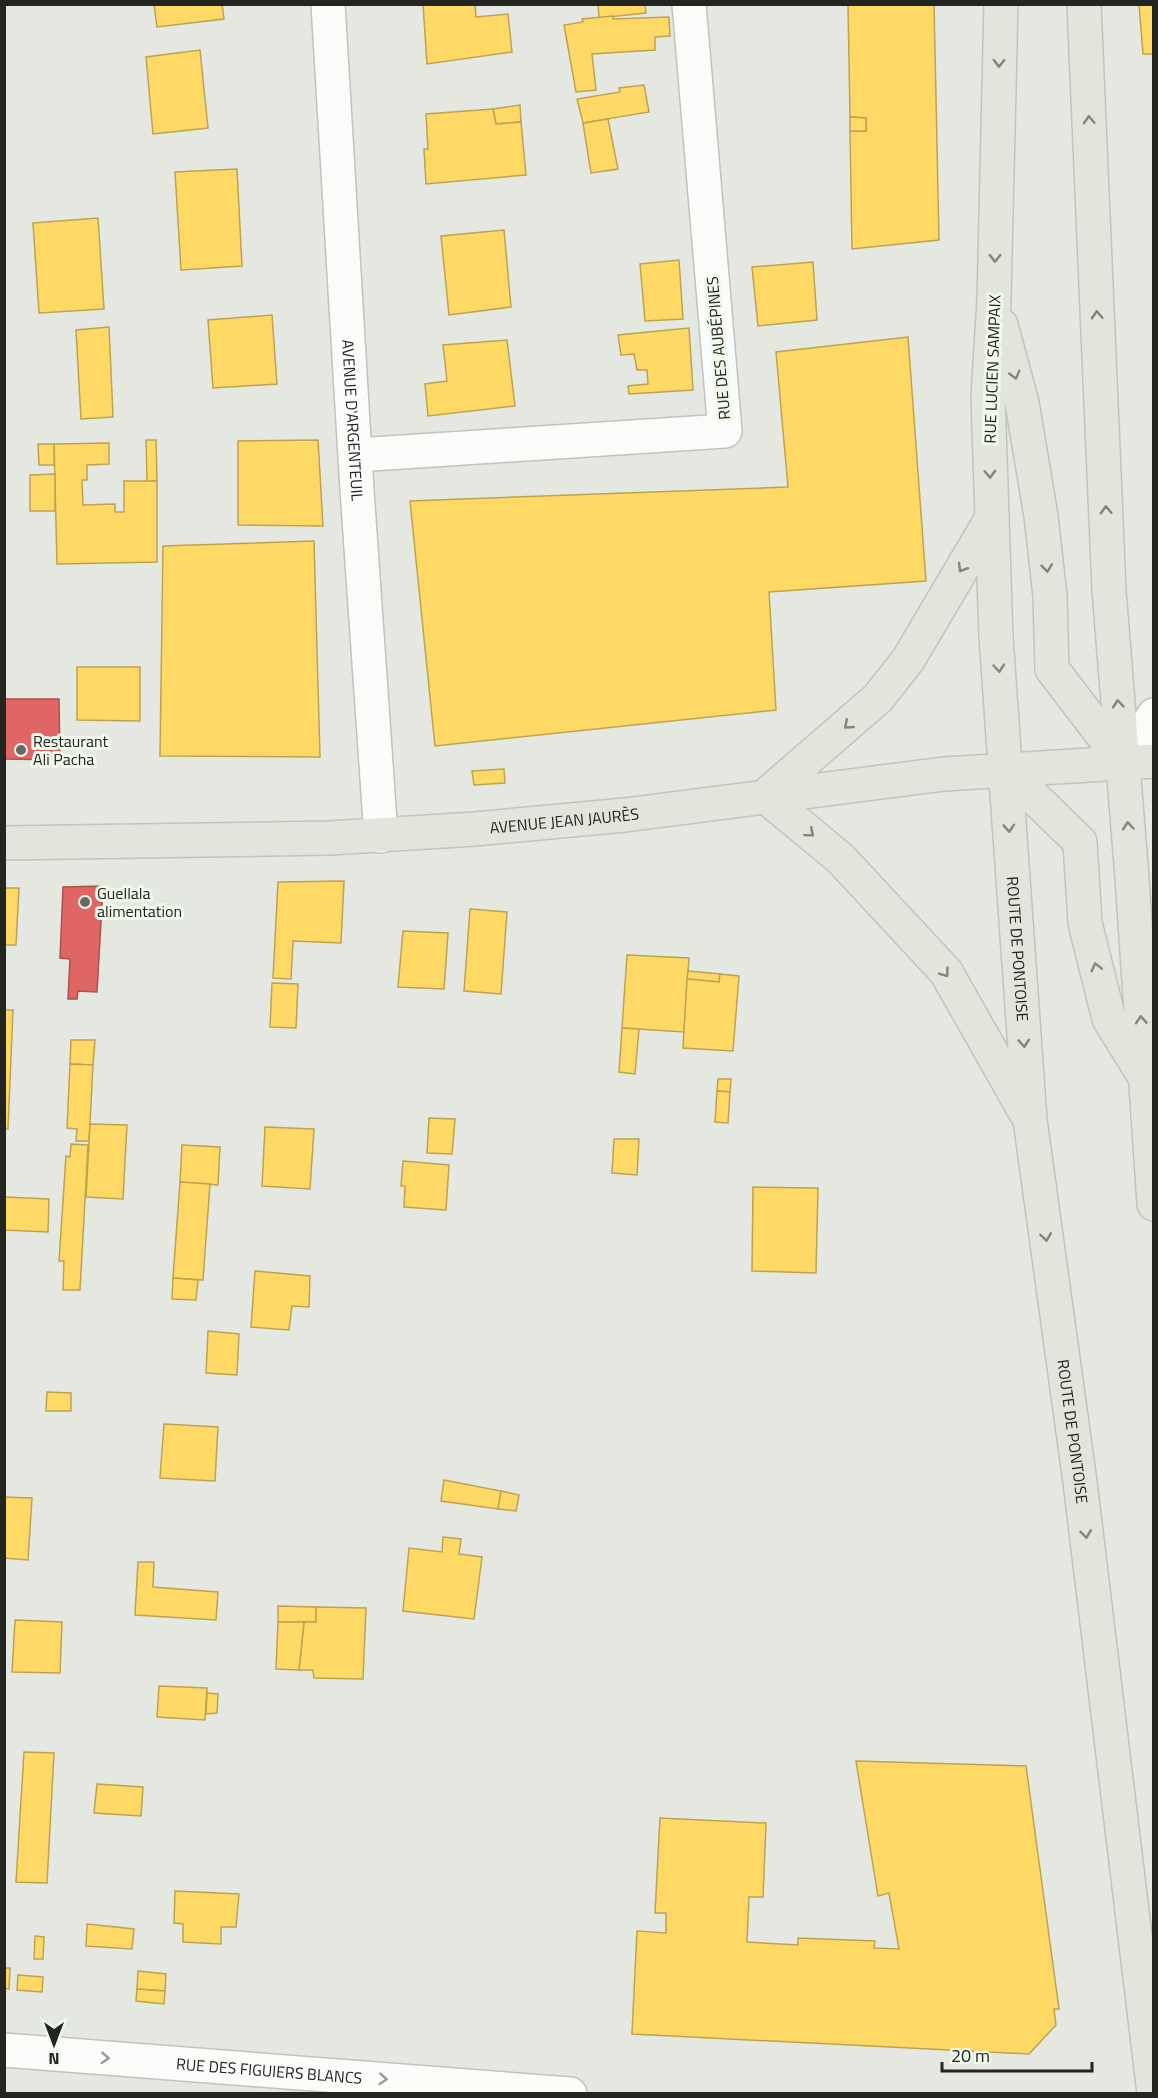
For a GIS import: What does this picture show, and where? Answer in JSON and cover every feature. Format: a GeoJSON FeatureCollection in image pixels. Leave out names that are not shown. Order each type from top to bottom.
{"type":"FeatureCollection","features":[{"type":"Feature","properties":{"kind":"main road","name":"RUE LUCIEN SAMPAIX"},"geometry":{"type":"LineString","coordinates":[[1001,4],[994,299],[988,397],[996,637],[1005,769]]}},
{"type":"Feature","properties":{"kind":"main road"},"geometry":{"type":"LineString","coordinates":[[1084,4],[1109,590],[1138,762],[1145,1077],[1154,1204]]}},
{"type":"Feature","properties":{"kind":"main road"},"geometry":{"type":"LineString","coordinates":[[994,299],[1022,403],[1041,516],[1050,596],[1052,669],[1138,762]]}},
{"type":"Feature","properties":{"kind":"main road"},"geometry":{"type":"LineString","coordinates":[[992,518],[908,660],[878,698],[765,796],[841,859],[946,972],[1030,1120]]}},
{"type":"Feature","properties":{"kind":"main road","name":"AVENUE JEAN JAURÈS"},"geometry":{"type":"LineString","coordinates":[[4,843],[381,836],[625,815],[765,796],[1005,769],[1138,762]]}},
{"type":"Feature","properties":{"kind":"main road"},"geometry":{"type":"LineString","coordinates":[[1005,769],[1080,842],[1084,923],[1109,1019],[1145,1077]]}},
{"type":"Feature","properties":{"kind":"main road","name":"ROUTE DE PONTOISE"},"geometry":{"type":"LineString","coordinates":[[1005,769],[1030,1120],[1080,1482],[1154,2092]]}},
{"type":"Feature","properties":{"kind":"street","name":"AVENUE D'ARGENTEUIL"},"geometry":{"type":"LineString","coordinates":[[328,4],[381,836]]}},
{"type":"Feature","properties":{"kind":"street","name":"RUE DES AUBÉPINES"},"geometry":{"type":"LineString","coordinates":[[356,455],[725,430],[689,4]]}},
{"type":"Feature","properties":{"kind":"street"},"geometry":{"type":"LineString","coordinates":[[1138,762],[1154,715]]}},
{"type":"Feature","properties":{"kind":"street","name":"RUE DES FIGUIERS BLANCS"},"geometry":{"type":"LineString","coordinates":[[4,2050],[570,2094]]}},
{"type":"Feature","properties":{"kind":"building: Homes"},"geometry":{"type":"Polygon","coordinates":[[[154,4],[222,4],[224,19],[157,27],[154,4]]]}},
{"type":"Feature","properties":{"kind":"building: Homes"},"geometry":{"type":"Polygon","coordinates":[[[423,4],[475,4],[476,17],[508,14],[512,52],[427,64],[423,4]]]}},
{"type":"Feature","properties":{"kind":"building: Homes"},"geometry":{"type":"Polygon","coordinates":[[[598,4],[645,4],[646,13],[599,18],[598,4]]]}},
{"type":"Feature","properties":{"kind":"building: Homes"},"geometry":{"type":"Polygon","coordinates":[[[848,4],[934,4],[939,240],[852,249],[850,131],[866,131],[866,118],[850,117],[848,4]]]}},
{"type":"Feature","properties":{"kind":"building: Homes"},"geometry":{"type":"Polygon","coordinates":[[[1139,4],[1154,4],[1154,54],[1143,54],[1139,4]]]}},
{"type":"Feature","properties":{"kind":"building: Homes"},"geometry":{"type":"Polygon","coordinates":[[[613,16],[613,19],[669,17],[670,36],[655,37],[655,50],[592,54],[596,90],[576,92],[564,25],[583,22],[582,19],[613,16]]]}},
{"type":"Feature","properties":{"kind":"building: Homes"},"geometry":{"type":"Polygon","coordinates":[[[200,50],[208,128],[153,134],[146,57],[200,50]]]}},
{"type":"Feature","properties":{"kind":"building: Homes"},"geometry":{"type":"Polygon","coordinates":[[[644,85],[649,112],[583,123],[577,99],[620,92],[619,88],[644,85]]]}},
{"type":"Feature","properties":{"kind":"building: Homes"},"geometry":{"type":"Polygon","coordinates":[[[520,105],[521,122],[496,124],[493,109],[520,105]]]}},
{"type":"Feature","properties":{"kind":"building: Homes"},"geometry":{"type":"Polygon","coordinates":[[[493,109],[496,124],[521,122],[526,175],[426,184],[424,149],[428,149],[426,114],[493,109]]]}},
{"type":"Feature","properties":{"kind":"building: Homes"},"geometry":{"type":"Polygon","coordinates":[[[850,117],[866,118],[866,131],[850,131],[850,117]]]}},
{"type":"Feature","properties":{"kind":"building: Homes"},"geometry":{"type":"Polygon","coordinates":[[[608,119],[618,169],[591,173],[583,123],[608,119]]]}},
{"type":"Feature","properties":{"kind":"building: Homes"},"geometry":{"type":"Polygon","coordinates":[[[237,169],[242,266],[181,270],[175,172],[237,169]]]}},
{"type":"Feature","properties":{"kind":"building: Homes"},"geometry":{"type":"Polygon","coordinates":[[[98,218],[104,309],[39,313],[33,223],[98,218]]]}},
{"type":"Feature","properties":{"kind":"building: Homes"},"geometry":{"type":"Polygon","coordinates":[[[504,230],[511,307],[449,315],[441,236],[504,230]]]}},
{"type":"Feature","properties":{"kind":"building: Homes"},"geometry":{"type":"Polygon","coordinates":[[[679,260],[683,319],[645,321],[640,264],[679,260]]]}},
{"type":"Feature","properties":{"kind":"building: Homes"},"geometry":{"type":"Polygon","coordinates":[[[813,262],[817,320],[758,326],[752,267],[813,262]]]}},
{"type":"Feature","properties":{"kind":"building: Homes"},"geometry":{"type":"Polygon","coordinates":[[[272,315],[277,384],[213,388],[208,320],[272,315]]]}},
{"type":"Feature","properties":{"kind":"building: Homes"},"geometry":{"type":"Polygon","coordinates":[[[109,327],[113,417],[81,419],[76,330],[109,327]]]}},
{"type":"Feature","properties":{"kind":"building: Homes"},"geometry":{"type":"Polygon","coordinates":[[[689,328],[693,390],[629,394],[628,386],[648,384],[647,370],[637,370],[634,354],[621,355],[618,335],[689,328]]]}},
{"type":"Feature","properties":{"kind":"building: Homes"},"geometry":{"type":"Polygon","coordinates":[[[908,337],[926,581],[769,592],[776,710],[435,746],[410,501],[788,487],[776,352],[908,337]]]}},
{"type":"Feature","properties":{"kind":"building: Homes"},"geometry":{"type":"Polygon","coordinates":[[[507,340],[515,406],[428,416],[425,384],[447,381],[443,345],[507,340]]]}},
{"type":"Feature","properties":{"kind":"building: Homes"},"geometry":{"type":"Polygon","coordinates":[[[146,440],[156,440],[157,481],[147,481],[146,440]]]}},
{"type":"Feature","properties":{"kind":"building: Homes"},"geometry":{"type":"Polygon","coordinates":[[[318,440],[323,526],[238,525],[238,441],[318,440]]]}},
{"type":"Feature","properties":{"kind":"building: Homes"},"geometry":{"type":"Polygon","coordinates":[[[109,443],[109,464],[87,465],[87,480],[82,480],[83,505],[115,504],[115,512],[124,512],[124,481],[157,481],[157,562],[57,564],[54,444],[109,443]]]}},
{"type":"Feature","properties":{"kind":"building: Homes"},"geometry":{"type":"Polygon","coordinates":[[[38,444],[54,444],[54,465],[39,465],[38,444]]]}},
{"type":"Feature","properties":{"kind":"building: Homes"},"geometry":{"type":"Polygon","coordinates":[[[55,474],[55,511],[30,511],[30,475],[55,474]]]}},
{"type":"Feature","properties":{"kind":"building: Homes"},"geometry":{"type":"Polygon","coordinates":[[[314,541],[320,757],[160,756],[163,546],[314,541]]]}},
{"type":"Feature","properties":{"kind":"building: Homes"},"geometry":{"type":"Polygon","coordinates":[[[77,667],[140,667],[140,721],[77,720],[77,667]]]}},
{"type":"Feature","properties":{"kind":"building: Homes"},"geometry":{"type":"Polygon","coordinates":[[[504,769],[505,783],[474,785],[472,771],[504,769]]]}},
{"type":"Feature","properties":{"kind":"building: Homes"},"geometry":{"type":"Polygon","coordinates":[[[344,881],[341,943],[293,941],[291,979],[273,978],[278,882],[344,881]]]}},
{"type":"Feature","properties":{"kind":"building: Homes"},"geometry":{"type":"Polygon","coordinates":[[[4,888],[19,888],[16,945],[4,945],[4,888]]]}},
{"type":"Feature","properties":{"kind":"building: Homes"},"geometry":{"type":"Polygon","coordinates":[[[470,909],[507,912],[501,994],[464,991],[470,909]]]}},
{"type":"Feature","properties":{"kind":"building: Homes"},"geometry":{"type":"Polygon","coordinates":[[[403,931],[448,933],[444,989],[398,987],[403,931]]]}},
{"type":"Feature","properties":{"kind":"building: Homes"},"geometry":{"type":"Polygon","coordinates":[[[627,955],[689,958],[684,1032],[622,1028],[627,955]]]}},
{"type":"Feature","properties":{"kind":"building: Homes"},"geometry":{"type":"Polygon","coordinates":[[[688,971],[720,974],[719,982],[687,979],[688,971]]]}},
{"type":"Feature","properties":{"kind":"building: Homes"},"geometry":{"type":"Polygon","coordinates":[[[720,974],[739,976],[733,1051],[683,1048],[687,979],[719,982],[720,974]]]}},
{"type":"Feature","properties":{"kind":"building: Homes"},"geometry":{"type":"Polygon","coordinates":[[[272,983],[298,984],[296,1028],[270,1027],[272,983]]]}},
{"type":"Feature","properties":{"kind":"building: Homes"},"geometry":{"type":"Polygon","coordinates":[[[4,1010],[13,1010],[8,1129],[4,1128],[4,1010]]]}},
{"type":"Feature","properties":{"kind":"building: Homes"},"geometry":{"type":"Polygon","coordinates":[[[622,1028],[639,1029],[635,1074],[619,1072],[622,1028]]]}},
{"type":"Feature","properties":{"kind":"building: Homes"},"geometry":{"type":"Polygon","coordinates":[[[71,1040],[95,1040],[93,1065],[70,1064],[71,1040]]]}},
{"type":"Feature","properties":{"kind":"building: Homes"},"geometry":{"type":"Polygon","coordinates":[[[70,1064],[93,1065],[89,1141],[76,1141],[77,1129],[67,1128],[70,1064]]]}},
{"type":"Feature","properties":{"kind":"building: Homes"},"geometry":{"type":"Polygon","coordinates":[[[718,1079],[731,1079],[730,1092],[717,1091],[718,1079]]]}},
{"type":"Feature","properties":{"kind":"building: Homes"},"geometry":{"type":"Polygon","coordinates":[[[717,1091],[730,1092],[728,1123],[715,1122],[717,1091]]]}},
{"type":"Feature","properties":{"kind":"building: Homes"},"geometry":{"type":"Polygon","coordinates":[[[429,1118],[455,1119],[452,1154],[427,1153],[429,1118]]]}},
{"type":"Feature","properties":{"kind":"building: Homes"},"geometry":{"type":"Polygon","coordinates":[[[90,1124],[127,1125],[123,1199],[86,1197],[90,1124]]]}},
{"type":"Feature","properties":{"kind":"building: Homes"},"geometry":{"type":"Polygon","coordinates":[[[265,1127],[314,1129],[310,1189],[262,1186],[265,1127]]]}},
{"type":"Feature","properties":{"kind":"building: Homes"},"geometry":{"type":"Polygon","coordinates":[[[614,1139],[639,1139],[637,1175],[612,1173],[614,1139]]]}},
{"type":"Feature","properties":{"kind":"building: Homes"},"geometry":{"type":"Polygon","coordinates":[[[71,1144],[88,1145],[80,1290],[63,1290],[64,1261],[59,1261],[66,1156],[70,1157],[71,1144]]]}},
{"type":"Feature","properties":{"kind":"building: Homes"},"geometry":{"type":"Polygon","coordinates":[[[182,1145],[220,1147],[218,1185],[180,1182],[182,1145]]]}},
{"type":"Feature","properties":{"kind":"building: Homes"},"geometry":{"type":"Polygon","coordinates":[[[403,1161],[449,1165],[446,1210],[404,1207],[405,1186],[401,1186],[403,1161]]]}},
{"type":"Feature","properties":{"kind":"building: Homes"},"geometry":{"type":"Polygon","coordinates":[[[180,1182],[210,1184],[203,1280],[173,1278],[180,1182]]]}},
{"type":"Feature","properties":{"kind":"building: Homes"},"geometry":{"type":"Polygon","coordinates":[[[753,1187],[818,1188],[816,1273],[752,1271],[753,1187]]]}},
{"type":"Feature","properties":{"kind":"building: Homes"},"geometry":{"type":"Polygon","coordinates":[[[4,1197],[49,1199],[48,1232],[4,1230],[4,1197]]]}},
{"type":"Feature","properties":{"kind":"building: Homes"},"geometry":{"type":"Polygon","coordinates":[[[255,1271],[310,1276],[309,1307],[292,1306],[289,1330],[251,1327],[255,1271]]]}},
{"type":"Feature","properties":{"kind":"building: Homes"},"geometry":{"type":"Polygon","coordinates":[[[173,1278],[198,1280],[196,1300],[172,1299],[173,1278]]]}},
{"type":"Feature","properties":{"kind":"building: Homes"},"geometry":{"type":"Polygon","coordinates":[[[208,1331],[239,1334],[237,1375],[206,1373],[208,1331]]]}},
{"type":"Feature","properties":{"kind":"building: Homes"},"geometry":{"type":"Polygon","coordinates":[[[47,1392],[71,1393],[71,1411],[46,1411],[47,1392]]]}},
{"type":"Feature","properties":{"kind":"building: Homes"},"geometry":{"type":"Polygon","coordinates":[[[164,1424],[218,1427],[215,1481],[160,1478],[164,1424]]]}},
{"type":"Feature","properties":{"kind":"building: Homes"},"geometry":{"type":"Polygon","coordinates":[[[444,1480],[501,1491],[498,1509],[441,1501],[444,1480]]]}},
{"type":"Feature","properties":{"kind":"building: Homes"},"geometry":{"type":"Polygon","coordinates":[[[501,1491],[519,1495],[516,1511],[498,1509],[501,1491]]]}},
{"type":"Feature","properties":{"kind":"building: Homes"},"geometry":{"type":"Polygon","coordinates":[[[4,1497],[32,1498],[28,1560],[4,1558],[4,1497]]]}},
{"type":"Feature","properties":{"kind":"building: Homes"},"geometry":{"type":"Polygon","coordinates":[[[443,1537],[461,1539],[459,1554],[482,1557],[474,1619],[403,1611],[409,1548],[442,1552],[443,1537]]]}},
{"type":"Feature","properties":{"kind":"building: Homes"},"geometry":{"type":"Polygon","coordinates":[[[138,1562],[154,1562],[153,1587],[218,1592],[216,1620],[135,1615],[138,1562]]]}},
{"type":"Feature","properties":{"kind":"building: Homes"},"geometry":{"type":"Polygon","coordinates":[[[278,1606],[316,1607],[316,1622],[278,1622],[278,1606]]]}},
{"type":"Feature","properties":{"kind":"building: Homes"},"geometry":{"type":"Polygon","coordinates":[[[316,1607],[366,1608],[363,1679],[314,1678],[313,1670],[299,1670],[304,1622],[316,1622],[316,1607]]]}},
{"type":"Feature","properties":{"kind":"building: Homes"},"geometry":{"type":"Polygon","coordinates":[[[15,1620],[62,1622],[60,1673],[12,1672],[15,1620]]]}},
{"type":"Feature","properties":{"kind":"building: Homes"},"geometry":{"type":"Polygon","coordinates":[[[278,1622],[304,1622],[299,1670],[276,1669],[278,1622]]]}},
{"type":"Feature","properties":{"kind":"building: Homes"},"geometry":{"type":"Polygon","coordinates":[[[159,1686],[207,1688],[205,1720],[157,1717],[159,1686]]]}},
{"type":"Feature","properties":{"kind":"building: Homes"},"geometry":{"type":"Polygon","coordinates":[[[207,1693],[218,1694],[217,1713],[206,1714],[207,1693]]]}},
{"type":"Feature","properties":{"kind":"building: Homes"},"geometry":{"type":"Polygon","coordinates":[[[24,1752],[54,1753],[47,1883],[16,1882],[24,1752]]]}},
{"type":"Feature","properties":{"kind":"building: Homes"},"geometry":{"type":"Polygon","coordinates":[[[856,1761],[1026,1766],[1059,2009],[1054,2009],[1056,2025],[1029,2054],[632,2034],[637,1931],[666,1933],[666,1913],[655,1913],[660,1818],[766,1823],[763,1897],[749,1897],[747,1942],[798,1945],[798,1938],[875,1941],[874,1948],[899,1949],[889,1893],[878,1896],[856,1761]]]}},
{"type":"Feature","properties":{"kind":"building: Homes"},"geometry":{"type":"Polygon","coordinates":[[[97,1784],[143,1787],[141,1816],[94,1813],[97,1784]]]}},
{"type":"Feature","properties":{"kind":"building: Homes"},"geometry":{"type":"Polygon","coordinates":[[[175,1891],[239,1894],[236,1927],[221,1927],[221,1944],[183,1942],[183,1924],[174,1923],[175,1891]]]}},
{"type":"Feature","properties":{"kind":"building: Homes"},"geometry":{"type":"Polygon","coordinates":[[[87,1924],[134,1929],[132,1949],[86,1946],[87,1924]]]}},
{"type":"Feature","properties":{"kind":"building: Homes"},"geometry":{"type":"Polygon","coordinates":[[[35,1936],[44,1937],[43,1959],[34,1959],[35,1936]]]}},
{"type":"Feature","properties":{"kind":"building: Homes"},"geometry":{"type":"Polygon","coordinates":[[[4,1968],[10,1968],[9,1989],[4,1988],[4,1968]]]}},
{"type":"Feature","properties":{"kind":"building: Homes"},"geometry":{"type":"Polygon","coordinates":[[[138,1971],[166,1974],[165,1991],[137,1989],[138,1971]]]}},
{"type":"Feature","properties":{"kind":"building: Homes"},"geometry":{"type":"Polygon","coordinates":[[[18,1975],[43,1977],[42,1992],[17,1990],[18,1975]]]}},
{"type":"Feature","properties":{"kind":"building: Homes"},"geometry":{"type":"Polygon","coordinates":[[[137,1989],[165,1991],[164,2004],[136,2001],[137,1989]]]}},
{"type":"Feature","properties":{"kind":"building: Shops"},"geometry":{"type":"Polygon","coordinates":[[[4,699],[59,699],[60,760],[4,759],[4,699]]]}},
{"type":"Feature","properties":{"kind":"building: Shops"},"geometry":{"type":"Polygon","coordinates":[[[103,886],[97,992],[78,991],[77,999],[68,999],[70,959],[60,958],[63,887],[103,886]]]}},
{"type":"Feature","properties":{"kind":"place","name":"Restaurant Ali Pacha"},"geometry":{"type":"Point","coordinates":[21,750]}},
{"type":"Feature","properties":{"kind":"place","name":"Guellala alimentation"},"geometry":{"type":"Point","coordinates":[85,902]}}]}
